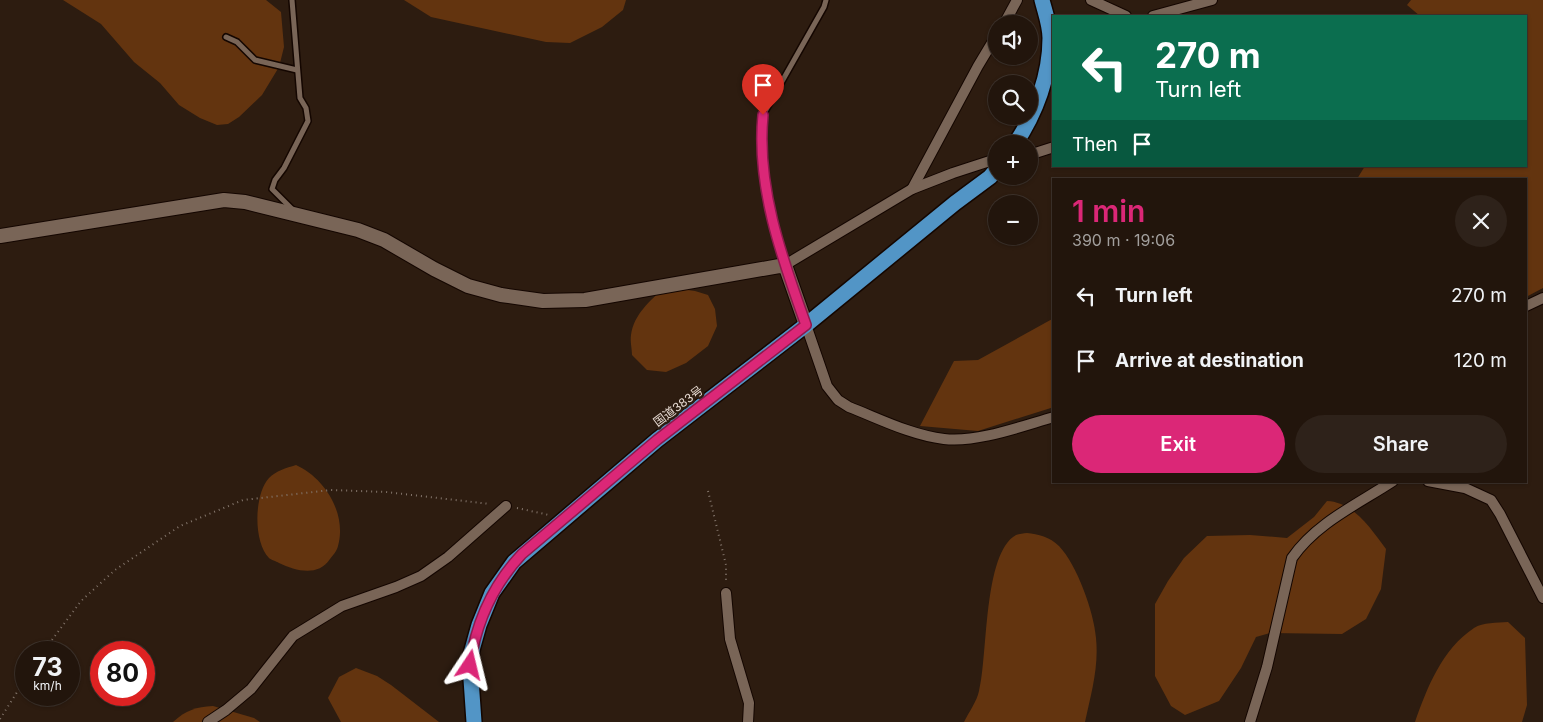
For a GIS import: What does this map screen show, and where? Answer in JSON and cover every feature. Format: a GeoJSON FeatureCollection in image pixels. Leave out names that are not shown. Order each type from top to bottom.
{"type":"FeatureCollection","features":[{"type":"Feature","properties":{"kind":"highway"},"geometry":{"type":"LineString","coordinates":[[1021,135],[1027,127],[1045,82],[1050,36],[1042,0]]}},
{"type":"Feature","properties":{"kind":"highway","name":"国道383号"},"geometry":{"type":"LineString","coordinates":[[474,722],[470,665],[478,626],[492,593],[506,572],[522,554],[657,440],[806,325],[988,179]]}},
{"type":"Feature","properties":{"kind":"street"},"geometry":{"type":"LineString","coordinates":[[1009,15],[1018,0]]}},
{"type":"Feature","properties":{"kind":"street"},"geometry":{"type":"LineString","coordinates":[[1091,0],[1124,15]]}},
{"type":"Feature","properties":{"kind":"street"},"geometry":{"type":"LineString","coordinates":[[1157,15],[1212,0]]}},
{"type":"Feature","properties":{"kind":"street"},"geometry":{"type":"LineString","coordinates":[[912,189],[988,50]]}},
{"type":"Feature","properties":{"kind":"street"},"geometry":{"type":"LineString","coordinates":[[1038,152],[1052,147]]}},
{"type":"Feature","properties":{"kind":"street"},"geometry":{"type":"LineString","coordinates":[[0,236],[224,200],[245,202],[358,230],[384,240],[468,286],[501,295],[543,301],[585,300],[785,265],[912,189],[953,173],[988,162]]}},
{"type":"Feature","properties":{"kind":"street"},"geometry":{"type":"LineString","coordinates":[[785,265],[827,386],[838,400],[849,407],[921,435],[946,439],[972,437],[1016,429],[1052,418]]}},
{"type":"Feature","properties":{"kind":"street"},"geometry":{"type":"LineString","coordinates":[[1527,306],[1543,298]]}},
{"type":"Feature","properties":{"kind":"street"},"geometry":{"type":"LineString","coordinates":[[1250,722],[1267,667],[1292,558],[1302,543],[1326,524],[1390,483]]}},
{"type":"Feature","properties":{"kind":"street"},"geometry":{"type":"LineString","coordinates":[[1439,483],[1465,488],[1491,500],[1543,598]]}},
{"type":"Feature","properties":{"kind":"street"},"geometry":{"type":"LineString","coordinates":[[208,722],[251,689],[293,636],[342,606],[421,576],[448,557],[506,506]]}},
{"type":"Feature","properties":{"kind":"street"},"geometry":{"type":"LineString","coordinates":[[726,593],[730,639],[749,704],[748,722]]}},
{"type":"Feature","properties":{"kind":"lane"},"geometry":{"type":"LineString","coordinates":[[292,0],[300,98],[306,108],[308,121],[284,168],[275,180],[272,189],[299,216]]}},
{"type":"Feature","properties":{"kind":"lane"},"geometry":{"type":"LineString","coordinates":[[785,265],[770,214],[764,166],[763,115],[824,7],[826,0]]}},
{"type":"Feature","properties":{"kind":"lane"},"geometry":{"type":"LineString","coordinates":[[226,37],[238,42],[255,60],[297,70]]}},
{"type":"Feature","properties":{"kind":"path"},"geometry":{"type":"LineString","coordinates":[[51,641],[81,601],[115,570],[180,526],[244,500],[331,490],[386,492],[506,506],[564,518]]}},
{"type":"Feature","properties":{"kind":"path"},"geometry":{"type":"LineString","coordinates":[[708,491],[726,565],[726,593]]}},
{"type":"Feature","properties":{"kind":"path"},"geometry":{"type":"LineString","coordinates":[[0,720],[15,696]]}},
{"type":"Feature","properties":{"kind":"shaded area"},"geometry":{"type":"Polygon","coordinates":[[[63,0],[266,0],[281,12],[284,47],[279,67],[262,95],[239,117],[228,124],[217,125],[200,118],[179,105],[160,83],[134,62],[101,24],[63,0]]]}},
{"type":"Feature","properties":{"kind":"shaded area"},"geometry":{"type":"Polygon","coordinates":[[[404,0],[626,0],[623,10],[602,27],[570,43],[546,42],[431,17],[404,0]]]}},
{"type":"Feature","properties":{"kind":"shaded area"},"geometry":{"type":"Polygon","coordinates":[[[1411,0],[1543,0],[1543,288],[1527,296],[1527,178],[1358,178],[1364,167],[1527,167],[1527,15],[1419,15],[1407,5],[1411,0]]]}},
{"type":"Feature","properties":{"kind":"shaded area"},"geometry":{"type":"Polygon","coordinates":[[[665,287],[695,291],[708,295],[715,309],[717,326],[708,346],[686,363],[666,372],[647,370],[632,355],[631,340],[633,327],[639,314],[665,287]]]}},
{"type":"Feature","properties":{"kind":"shaded area"},"geometry":{"type":"Polygon","coordinates":[[[1052,319],[1052,408],[978,431],[920,426],[954,361],[978,360],[1052,319]]]}},
{"type":"Feature","properties":{"kind":"shaded area"},"geometry":{"type":"Polygon","coordinates":[[[296,465],[316,479],[324,488],[331,498],[339,522],[340,534],[337,550],[325,565],[306,571],[286,566],[270,559],[264,551],[258,530],[258,506],[264,485],[275,473],[296,465]]]}},
{"type":"Feature","properties":{"kind":"shaded area"},"geometry":{"type":"Polygon","coordinates":[[[1327,501],[1346,506],[1354,511],[1368,525],[1386,549],[1381,589],[1366,619],[1342,634],[1270,633],[1256,637],[1241,668],[1219,701],[1185,715],[1171,706],[1155,676],[1155,604],[1184,558],[1207,536],[1250,535],[1287,538],[1314,517],[1327,501]]]}},
{"type":"Feature","properties":{"kind":"shaded area"},"geometry":{"type":"Polygon","coordinates":[[[1027,533],[1044,536],[1052,540],[1066,554],[1084,589],[1092,615],[1097,649],[1094,680],[1085,722],[964,722],[975,703],[979,691],[988,607],[998,562],[1005,545],[1016,535],[1027,533]]]}},
{"type":"Feature","properties":{"kind":"shaded area"},"geometry":{"type":"Polygon","coordinates":[[[1508,622],[1525,638],[1527,705],[1522,722],[1415,722],[1437,670],[1453,647],[1478,626],[1508,622]]]}},
{"type":"Feature","properties":{"kind":"shaded area"},"geometry":{"type":"Polygon","coordinates":[[[356,668],[377,676],[391,685],[439,722],[341,722],[328,698],[339,677],[356,668]]]}},
{"type":"Feature","properties":{"kind":"shaded area"},"geometry":{"type":"Polygon","coordinates":[[[213,706],[254,718],[260,722],[173,722],[192,710],[213,706]]]}},
{"type":"Feature","properties":{"kind":"route"},"geometry":{"type":"LineString","coordinates":[[470,665],[478,626],[492,593],[514,562],[657,440],[727,388],[806,325],[770,214],[764,166],[763,115]]}}]}
